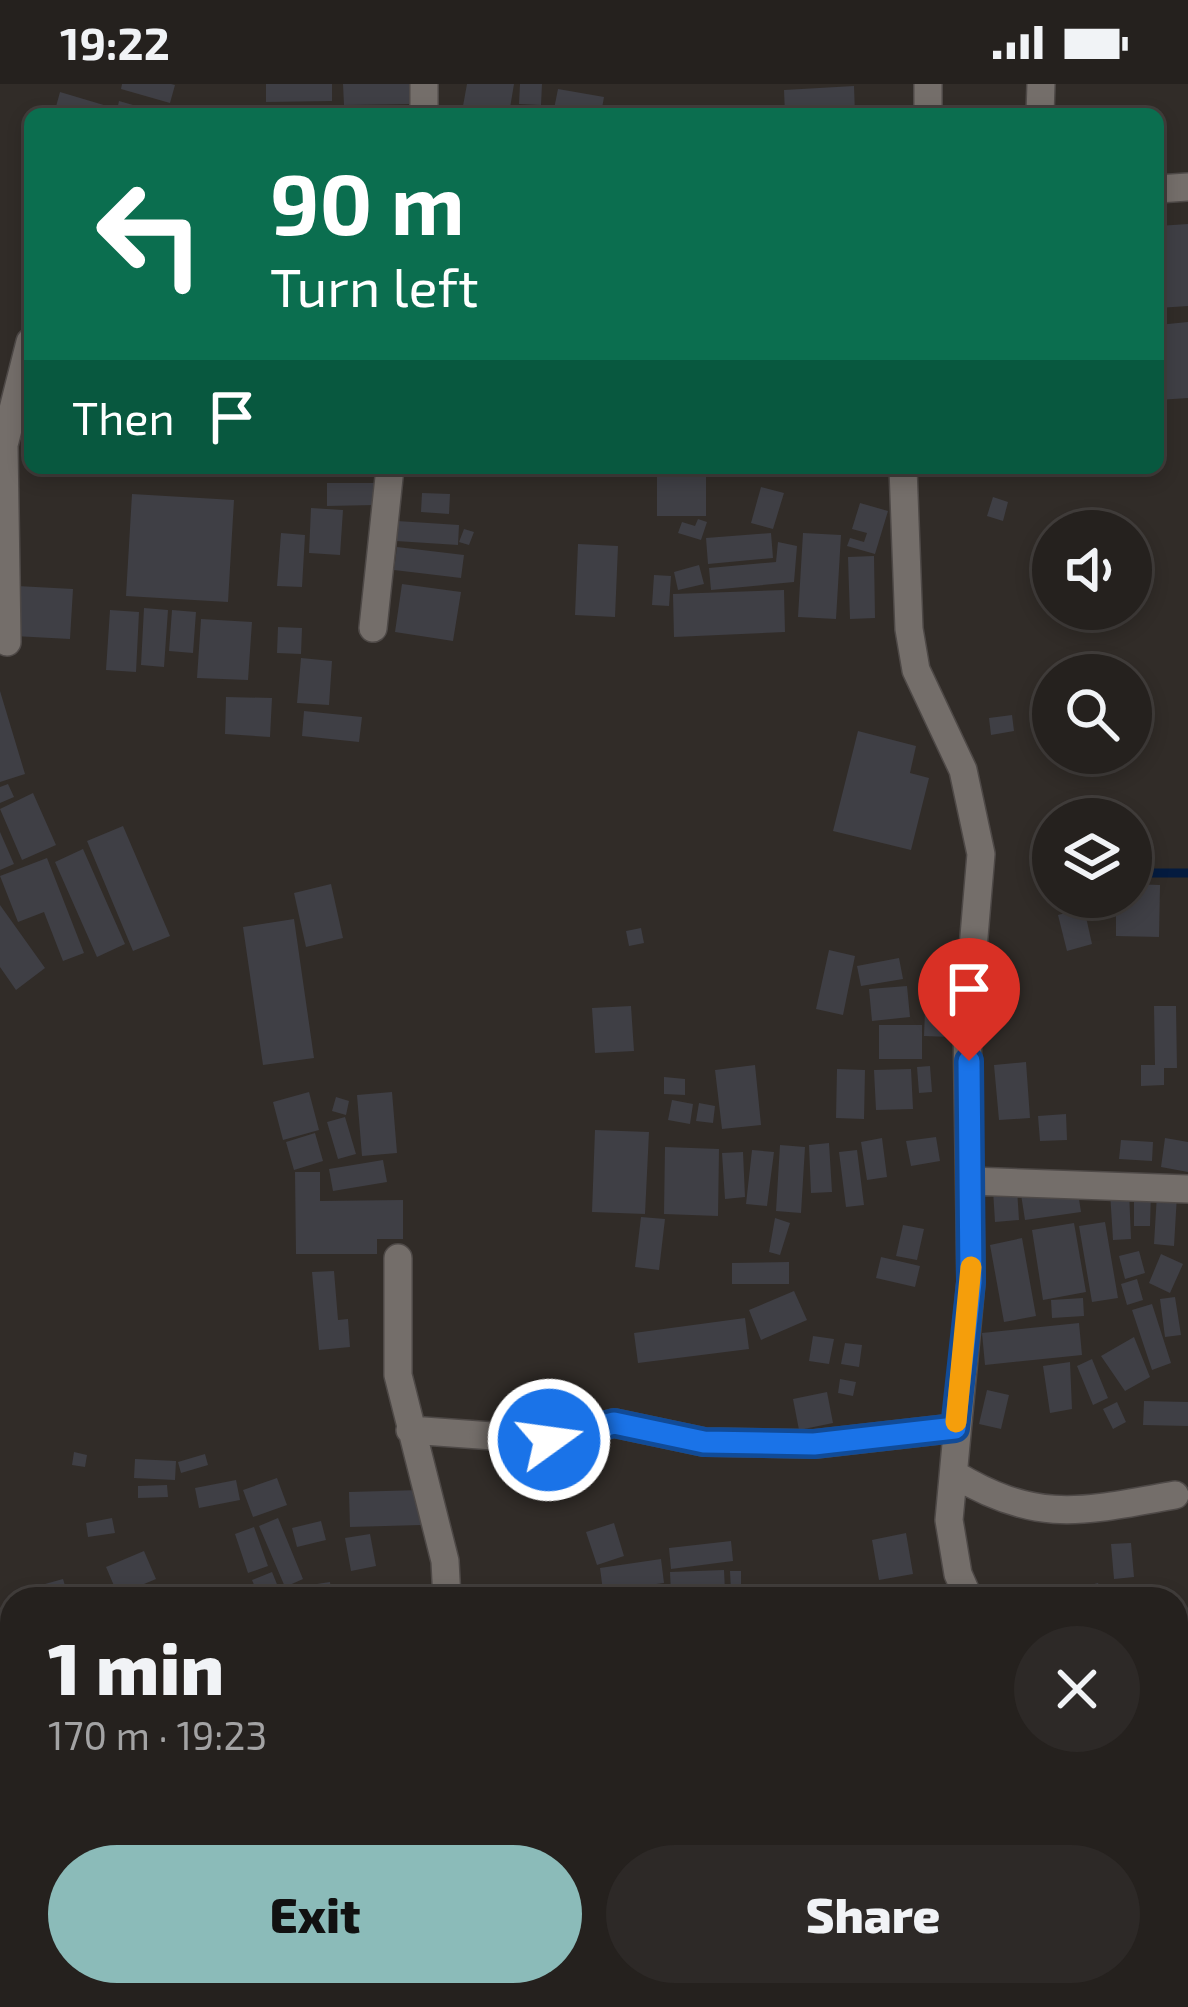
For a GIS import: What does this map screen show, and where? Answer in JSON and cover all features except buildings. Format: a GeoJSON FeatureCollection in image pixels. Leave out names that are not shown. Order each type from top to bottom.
{"type":"FeatureCollection","features":[{"type":"Feature","properties":{"kind":"street"},"geometry":{"type":"LineString","coordinates":[[7,642],[4,445],[24,366]]}},
{"type":"Feature","properties":{"kind":"street"},"geometry":{"type":"LineString","coordinates":[[373,628],[389,474]]}},
{"type":"Feature","properties":{"kind":"street"},"geometry":{"type":"LineString","coordinates":[[903,474],[909,629],[916,670],[962,770],[981,854],[968,1019],[971,1282],[950,1520],[964,1587]]}},
{"type":"Feature","properties":{"kind":"street"},"geometry":{"type":"LineString","coordinates":[[971,1181],[1188,1189]]}},
{"type":"Feature","properties":{"kind":"street"},"geometry":{"type":"LineString","coordinates":[[398,1258],[398,1375],[445,1561],[446,1587]]}},
{"type":"Feature","properties":{"kind":"street"},"geometry":{"type":"LineString","coordinates":[[410,1430],[549,1440],[614,1423],[704,1442],[814,1444],[955,1428]]}},
{"type":"Feature","properties":{"kind":"street"},"geometry":{"type":"LineString","coordinates":[[954,1474],[978,1489],[1058,1513],[1175,1495]]}},
{"type":"Feature","properties":{"kind":"waterway"},"geometry":{"type":"LineString","coordinates":[[1152,873],[1188,873]]}},
{"type":"Feature","properties":{"kind":"slow traffic"},"geometry":{"type":"LineString","coordinates":[[956,1422],[971,1267]]}},
{"type":"Feature","properties":{"kind":"route"},"geometry":{"type":"LineString","coordinates":[[549,1440],[614,1423],[704,1442],[814,1444],[955,1428],[971,1282],[969,1061]]}}]}
